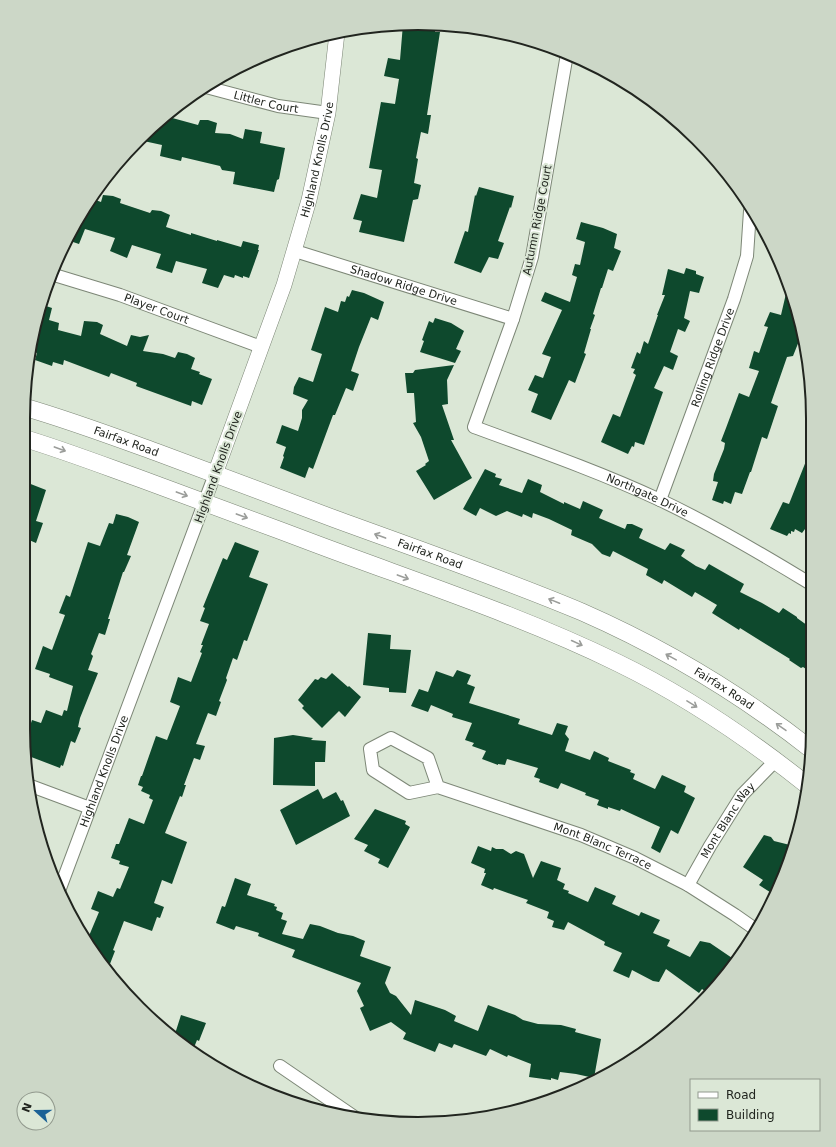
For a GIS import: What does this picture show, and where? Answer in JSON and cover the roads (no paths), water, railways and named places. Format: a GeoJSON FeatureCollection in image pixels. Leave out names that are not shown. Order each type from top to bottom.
{"type":"FeatureCollection","features":[{"type":"Feature","properties":{"kind":"main road","name":"Fairfax Road"},"geometry":{"type":"LineString","coordinates":[[30,409],[60,417],[215,474],[518,587],[583,613],[634,637],[699,673],[747,703],[805,745]]}},
{"type":"Feature","properties":{"kind":"main road"},"geometry":{"type":"LineString","coordinates":[[30,440],[206,503],[508,615],[571,641],[621,664],[685,699],[731,728],[776,760],[803,782]]}},
{"type":"Feature","properties":{"kind":"main road"},"geometry":{"type":"LineString","coordinates":[[776,760],[780,757],[786,756],[804,771]]}},
{"type":"Feature","properties":{"kind":"street","name":"Highland Knolls Drive"},"geometry":{"type":"LineString","coordinates":[[62,882],[206,503],[295,251],[309,200],[328,113],[336,38]]}},
{"type":"Feature","properties":{"kind":"street","name":"Autumn Ridge Court"},"geometry":{"type":"LineString","coordinates":[[474,426],[513,319],[532,257],[566,60]]}},
{"type":"Feature","properties":{"kind":"street","name":"Littler Court"},"geometry":{"type":"LineString","coordinates":[[213,89],[278,106],[328,113]]}},
{"type":"Feature","properties":{"kind":"street","name":"Rolling Ridge Drive"},"geometry":{"type":"LineString","coordinates":[[660,500],[734,299],[747,256],[750,217]]}},
{"type":"Feature","properties":{"kind":"street","name":"Shadow Ridge Drive"},"geometry":{"type":"LineString","coordinates":[[295,251],[513,319]]}},
{"type":"Feature","properties":{"kind":"street","name":"Player Court"},"geometry":{"type":"LineString","coordinates":[[58,276],[120,295],[261,347]]}},
{"type":"Feature","properties":{"kind":"street","name":"Northgate Drive"},"geometry":{"type":"LineString","coordinates":[[474,426],[602,475],[660,500],[709,524],[806,581]]}},
{"type":"Feature","properties":{"kind":"street"},"geometry":{"type":"LineString","coordinates":[[391,738],[428,758],[438,786],[409,793],[373,770],[370,749],[391,738]]}},
{"type":"Feature","properties":{"kind":"street","name":"Mont Blanc Way"},"geometry":{"type":"LineString","coordinates":[[688,885],[710,846],[742,795],[776,760]]}},
{"type":"Feature","properties":{"kind":"street","name":"Mont Blanc Terrace"},"geometry":{"type":"LineString","coordinates":[[438,786],[582,835],[636,858],[688,885],[752,927]]}},
{"type":"Feature","properties":{"kind":"street"},"geometry":{"type":"LineString","coordinates":[[34,787],[90,808]]}},
{"type":"Feature","properties":{"kind":"street"},"geometry":{"type":"LineString","coordinates":[[280,1066],[345,1110]]}}]}
